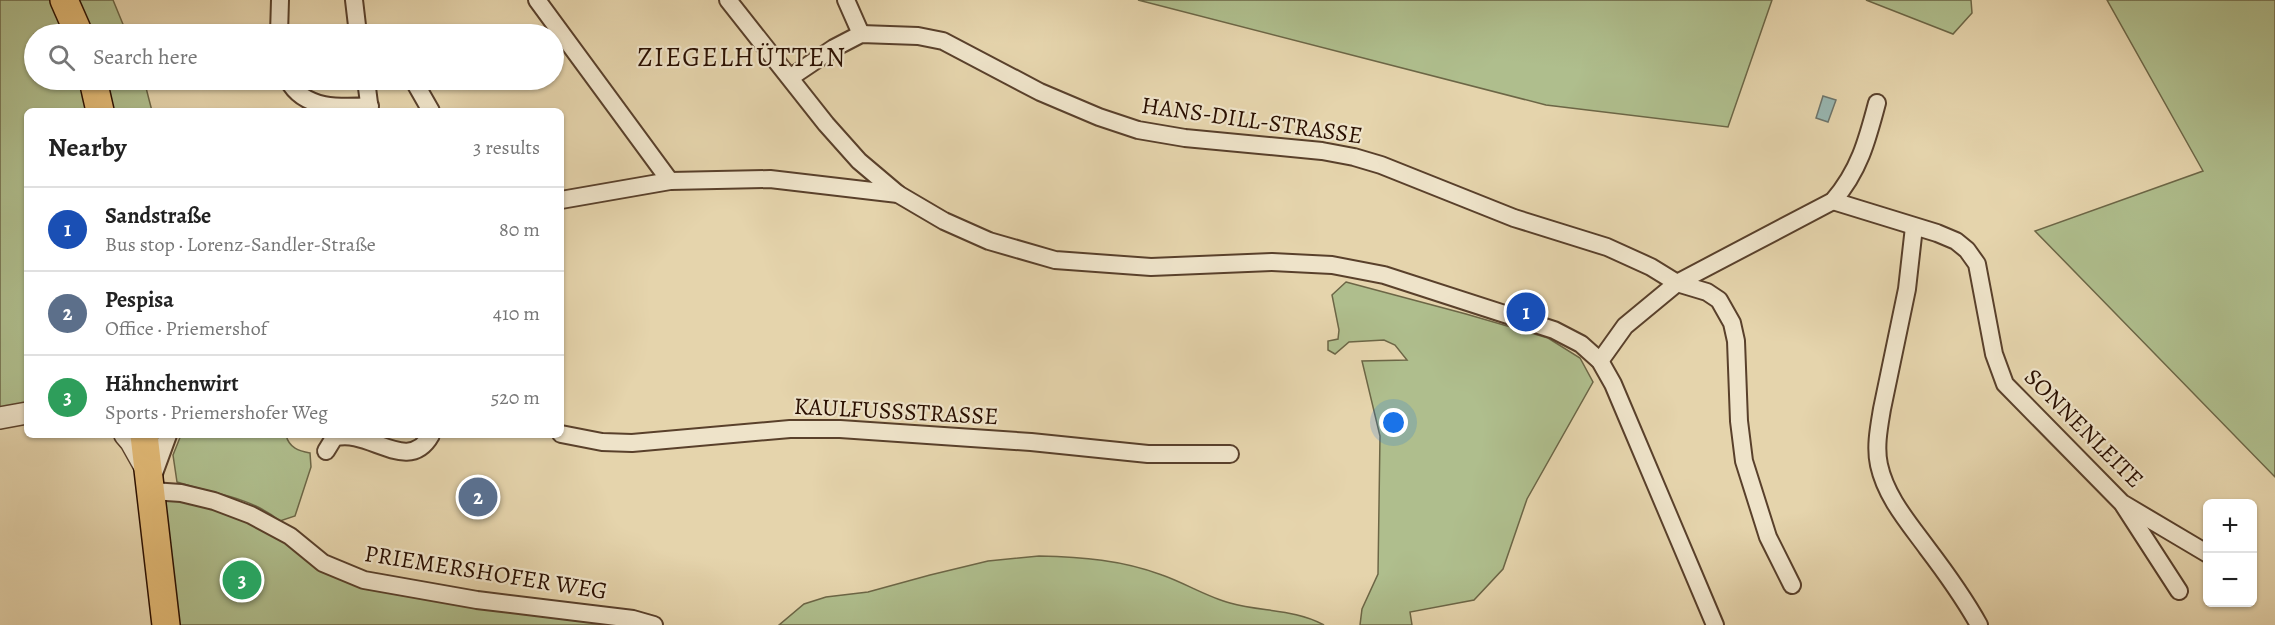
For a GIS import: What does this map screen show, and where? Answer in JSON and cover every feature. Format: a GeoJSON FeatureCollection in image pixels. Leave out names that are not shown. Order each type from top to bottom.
{"type":"FeatureCollection","features":[{"type":"Feature","properties":{"kind":"main road"},"geometry":{"type":"LineString","coordinates":[[95,90],[99,108]]}},
{"type":"Feature","properties":{"kind":"main road"},"geometry":{"type":"LineString","coordinates":[[144,438],[166,625]]}},
{"type":"Feature","properties":{"kind":"street"},"geometry":{"type":"LineString","coordinates":[[279,24],[280,0]]}},
{"type":"Feature","properties":{"kind":"street"},"geometry":{"type":"LineString","coordinates":[[354,0],[357,24]]}},
{"type":"Feature","properties":{"kind":"street"},"geometry":{"type":"LineString","coordinates":[[537,0],[555,24]]}},
{"type":"Feature","properties":{"kind":"street"},"geometry":{"type":"LineString","coordinates":[[728,0],[826,124],[859,161],[898,194],[944,222],[989,241],[1054,260],[1151,267],[1272,262],[1332,265],[1384,275],[1554,330],[1581,344],[1600,361],[1613,384],[1715,625]]}},
{"type":"Feature","properties":{"kind":"street"},"geometry":{"type":"LineString","coordinates":[[846,0],[861,34]]}},
{"type":"Feature","properties":{"kind":"street","name":"HANS-DILL-STRASSE"},"geometry":{"type":"LineString","coordinates":[[791,77],[834,48],[861,34],[918,36],[942,41],[1040,92],[1099,117],[1138,130],[1189,138],[1322,151],[1372,162],[1514,218],[1607,247],[1652,267],[1677,283],[1707,292],[1719,300],[1732,323],[1736,341],[1738,421],[1744,461],[1768,537],[1792,585]]}},
{"type":"Feature","properties":{"kind":"street"},"geometry":{"type":"LineString","coordinates":[[564,37],[670,181]]}},
{"type":"Feature","properties":{"kind":"street"},"geometry":{"type":"LineString","coordinates":[[295,90],[304,98],[318,104],[341,108]]}},
{"type":"Feature","properties":{"kind":"street"},"geometry":{"type":"LineString","coordinates":[[367,90],[370,108]]}},
{"type":"Feature","properties":{"kind":"street"},"geometry":{"type":"LineString","coordinates":[[419,90],[430,108]]}},
{"type":"Feature","properties":{"kind":"street"},"geometry":{"type":"LineString","coordinates":[[1600,361],[1625,326],[1677,283],[1833,201],[1848,183],[1865,145],[1877,103]]}},
{"type":"Feature","properties":{"kind":"street"},"geometry":{"type":"LineString","coordinates":[[564,199],[670,181],[770,179],[898,194]]}},
{"type":"Feature","properties":{"kind":"street","name":"SONNENLEITE"},"geometry":{"type":"LineString","coordinates":[[1833,201],[1937,232],[1956,241],[1967,250],[1977,264],[1994,354],[2005,384],[2122,503],[2206,553]]}},
{"type":"Feature","properties":{"kind":"street"},"geometry":{"type":"LineString","coordinates":[[1914,227],[1907,290],[1880,419],[1879,463],[1883,480],[1894,502],[1963,596],[1979,625]]}},
{"type":"Feature","properties":{"kind":"street"},"geometry":{"type":"LineString","coordinates":[[0,418],[24,414]]}},
{"type":"Feature","properties":{"kind":"street","name":"KAULFUSSSTRASSE"},"geometry":{"type":"LineString","coordinates":[[564,435],[602,442],[632,443],[790,429],[840,429],[1031,442],[1148,454],[1230,454]]}},
{"type":"Feature","properties":{"kind":"street"},"geometry":{"type":"LineString","coordinates":[[128,438],[151,484]]}},
{"type":"Feature","properties":{"kind":"street"},"geometry":{"type":"LineString","coordinates":[[151,484],[167,438]]}},
{"type":"Feature","properties":{"kind":"street"},"geometry":{"type":"LineString","coordinates":[[326,451],[334,438]]}},
{"type":"Feature","properties":{"kind":"street"},"geometry":{"type":"LineString","coordinates":[[361,438],[391,450],[409,453],[427,443],[430,438]]}},
{"type":"Feature","properties":{"kind":"street","name":"PRIEMERSHOFER WEG"},"geometry":{"type":"LineString","coordinates":[[151,484],[169,491],[214,501],[251,515],[290,536],[322,563],[364,580],[477,600],[633,619],[654,625]]}},
{"type":"Feature","properties":{"kind":"street"},"geometry":{"type":"LineString","coordinates":[[2122,503],[2179,591]]}},
{"type":"Feature","properties":{"kind":"green space"},"geometry":{"type":"Polygon","coordinates":[[[0,0],[113,0],[123,24],[24,24],[24,90],[147,90],[151,108],[24,108],[24,414],[0,418],[0,0]]]}},
{"type":"Feature","properties":{"kind":"green space"},"geometry":{"type":"Polygon","coordinates":[[[1138,0],[1772,0],[1728,127],[1546,105],[1138,0]]]}},
{"type":"Feature","properties":{"kind":"green space"},"geometry":{"type":"Polygon","coordinates":[[[1866,0],[1971,0],[1972,13],[1953,34],[1866,0]]]}},
{"type":"Feature","properties":{"kind":"green space"},"geometry":{"type":"Polygon","coordinates":[[[2107,0],[2275,0],[2275,477],[2035,231],[2203,171],[2107,0]]]}},
{"type":"Feature","properties":{"kind":"green space"},"geometry":{"type":"Polygon","coordinates":[[[1346,282],[1548,338],[1580,358],[1593,382],[1527,499],[1503,569],[1474,600],[1410,612],[1412,625],[1360,625],[1362,609],[1378,574],[1380,436],[1362,361],[1407,360],[1395,345],[1384,340],[1349,342],[1335,354],[1328,350],[1328,341],[1338,339],[1339,330],[1332,295],[1346,282]]]}},
{"type":"Feature","properties":{"kind":"green space"},"geometry":{"type":"Polygon","coordinates":[[[180,438],[287,438],[295,448],[310,453],[311,467],[295,516],[280,521],[243,501],[177,482],[173,455],[180,438]]]}},
{"type":"Feature","properties":{"kind":"green space"},"geometry":{"type":"Polygon","coordinates":[[[152,491],[208,499],[364,580],[608,625],[166,625],[152,491]]]}},
{"type":"Feature","properties":{"kind":"green space"},"geometry":{"type":"Polygon","coordinates":[[[1039,556],[1086,558],[1132,566],[1171,578],[1221,600],[1242,606],[1290,613],[1324,625],[779,625],[804,604],[826,597],[868,592],[988,561],[1039,556]]]}},
{"type":"Feature","properties":{"kind":"water"},"geometry":{"type":"Polygon","coordinates":[[[1823,96],[1836,100],[1828,122],[1816,118],[1823,96]]]}},
{"type":"Feature","properties":{"kind":"place","name":"Sandstraße"},"geometry":{"type":"Point","coordinates":[1526,312]}},
{"type":"Feature","properties":{"kind":"place","name":"Pespisa"},"geometry":{"type":"Point","coordinates":[478,497]}},
{"type":"Feature","properties":{"kind":"place","name":"Hähnchenwirt"},"geometry":{"type":"Point","coordinates":[242,580]}},
{"type":"Feature","properties":{"kind":"district","name":"ZIEGELHÜTTEN"},"geometry":{"type":"Point","coordinates":[742,57]}}]}
